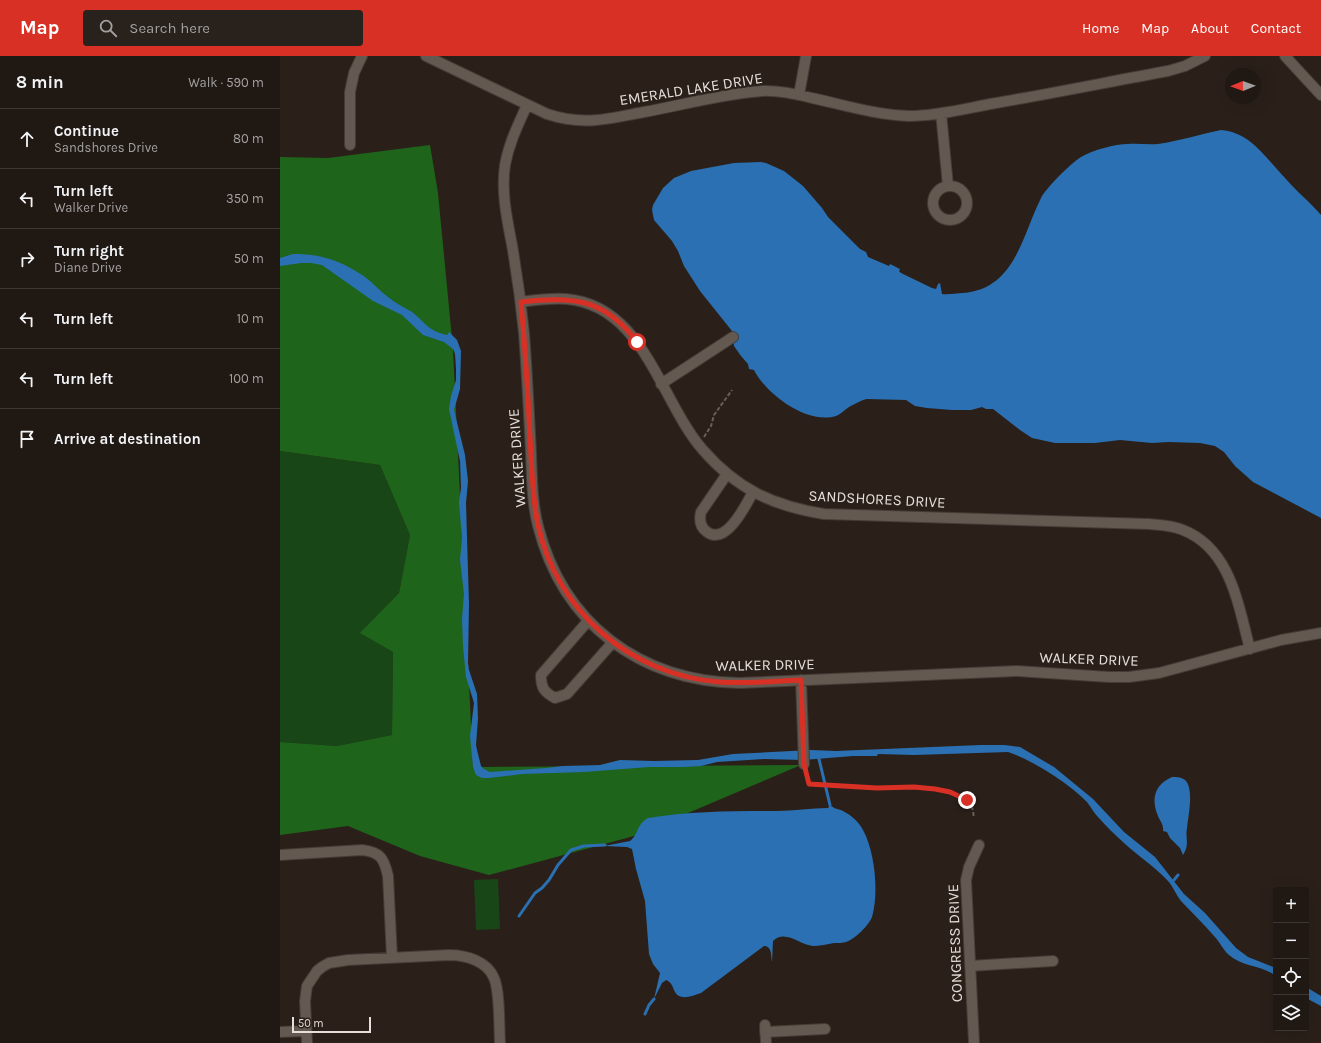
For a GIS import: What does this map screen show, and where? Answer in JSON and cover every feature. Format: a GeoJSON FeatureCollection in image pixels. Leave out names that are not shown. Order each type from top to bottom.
{"type":"FeatureCollection","features":[{"type":"Feature","properties":{"kind":"street"},"geometry":{"type":"LineString","coordinates":[[350,145],[350,92],[354,73],[362,56]]}},
{"type":"Feature","properties":{"kind":"street","name":"EMERALD LAKE DRIVE"},"geometry":{"type":"LineString","coordinates":[[426,56],[527,105],[560,118],[581,121],[612,118],[740,94],[764,91],[778,91],[799,95],[878,113],[909,116],[941,113],[1168,71],[1185,66],[1205,56]]}},
{"type":"Feature","properties":{"kind":"street"},"geometry":{"type":"LineString","coordinates":[[799,95],[806,56]]}},
{"type":"Feature","properties":{"kind":"street"},"geometry":{"type":"LineString","coordinates":[[1285,56],[1321,95]]}},
{"type":"Feature","properties":{"kind":"street","name":"WALKER DRIVE"},"geometry":{"type":"LineString","coordinates":[[527,105],[510,142],[504,176],[505,205],[521,302],[532,478],[538,525],[547,555],[556,574],[575,605],[588,620],[627,652],[648,664],[683,676],[702,680],[730,682],[1017,671],[1129,677],[1160,673],[1281,640],[1321,633]]}},
{"type":"Feature","properties":{"kind":"street"},"geometry":{"type":"LineString","coordinates":[[941,113],[948,186]]}},
{"type":"Feature","properties":{"kind":"street","name":"SANDSHORES DRIVE"},"geometry":{"type":"LineString","coordinates":[[521,302],[567,299],[583,302],[607,313],[631,334],[698,443],[714,462],[727,474],[753,492],[780,504],[824,514],[1168,525],[1195,536],[1205,543],[1226,569],[1250,649]]}},
{"type":"Feature","properties":{"kind":"street"},"geometry":{"type":"LineString","coordinates":[[661,384],[733,337]]}},
{"type":"Feature","properties":{"kind":"street"},"geometry":{"type":"LineString","coordinates":[[727,474],[701,512],[701,525],[709,533],[724,533],[730,528],[753,492]]}},
{"type":"Feature","properties":{"kind":"street"},"geometry":{"type":"LineString","coordinates":[[588,620],[541,675],[541,684],[546,693],[555,698],[567,694],[613,642]]}},
{"type":"Feature","properties":{"kind":"street"},"geometry":{"type":"LineString","coordinates":[[801,680],[804,764]]}},
{"type":"Feature","properties":{"kind":"street","name":"CONGRESS DRIVE"},"geometry":{"type":"LineString","coordinates":[[974,1043],[966,880],[969,867],[979,845]]}},
{"type":"Feature","properties":{"kind":"street"},"geometry":{"type":"LineString","coordinates":[[280,855],[362,850],[375,853],[379,856],[386,867],[388,876],[392,958]]}},
{"type":"Feature","properties":{"kind":"street"},"geometry":{"type":"LineString","coordinates":[[307,1043],[305,1001],[307,990],[317,971],[329,963],[338,961],[456,955],[472,959],[485,966],[494,977],[496,984],[500,1043]]}},
{"type":"Feature","properties":{"kind":"street"},"geometry":{"type":"LineString","coordinates":[[970,966],[1053,961]]}},
{"type":"Feature","properties":{"kind":"street"},"geometry":{"type":"LineString","coordinates":[[766,1043],[765,1028],[825,1029]]}},
{"type":"Feature","properties":{"kind":"street"},"geometry":{"type":"LineString","coordinates":[[280,1032],[306,1030]]}},
{"type":"Feature","properties":{"kind":"path"},"geometry":{"type":"LineString","coordinates":[[698,443],[707,434],[714,415],[732,390]]}},
{"type":"Feature","properties":{"kind":"path"},"geometry":{"type":"LineString","coordinates":[[804,764],[809,784],[877,788],[914,787],[950,792],[967,800],[972,806],[974,818]]}},
{"type":"Feature","properties":{"kind":"green space"},"geometry":{"type":"Polygon","coordinates":[[[430,145],[438,193],[453,349],[473,767],[801,765],[634,836],[489,875],[420,856],[348,826],[280,835],[280,742],[337,746],[392,735],[393,652],[360,633],[399,593],[410,535],[380,465],[280,451],[280,157],[328,158],[430,145]]]}},
{"type":"Feature","properties":{"kind":"green space"},"geometry":{"type":"Polygon","coordinates":[[[280,451],[380,465],[410,535],[399,593],[361,633],[393,652],[392,735],[337,746],[280,742],[280,451]]]}},
{"type":"Feature","properties":{"kind":"green space"},"geometry":{"type":"Polygon","coordinates":[[[498,879],[500,929],[476,930],[474,880],[498,879]]]}},
{"type":"Feature","properties":{"kind":"water"},"geometry":{"type":"Polygon","coordinates":[[[1221,130],[1232,132],[1250,141],[1321,215],[1321,518],[1253,482],[1235,466],[1224,452],[1215,446],[1200,443],[1152,443],[1120,440],[1095,443],[1055,443],[1032,438],[993,409],[986,409],[982,407],[971,410],[927,408],[915,406],[906,400],[867,399],[849,407],[836,416],[825,418],[800,412],[768,389],[754,370],[749,369],[748,364],[734,346],[732,331],[700,291],[684,266],[672,241],[654,220],[652,210],[653,205],[663,188],[674,178],[691,171],[734,163],[766,163],[784,171],[803,186],[828,217],[860,249],[866,252],[868,257],[889,266],[890,264],[900,269],[899,271],[901,273],[932,288],[936,289],[940,283],[942,294],[963,293],[981,289],[994,282],[1006,271],[1022,244],[1034,213],[1044,193],[1059,176],[1081,157],[1111,146],[1158,144],[1221,130]]]}},
{"type":"Feature","properties":{"kind":"water"},"geometry":{"type":"Polygon","coordinates":[[[293,254],[303,254],[322,257],[340,263],[365,277],[391,299],[412,312],[431,329],[447,335],[449,332],[457,340],[461,351],[460,389],[454,410],[465,455],[468,481],[466,503],[469,604],[468,663],[477,694],[478,718],[476,745],[481,766],[484,769],[490,772],[563,766],[600,765],[620,760],[698,760],[733,754],[811,750],[836,751],[981,745],[1020,747],[1054,767],[1093,799],[1124,832],[1155,857],[1184,894],[1205,913],[1236,948],[1248,957],[1273,967],[1273,974],[1240,962],[1229,955],[1181,901],[1168,881],[1114,834],[1080,795],[1039,766],[1008,752],[914,755],[878,754],[877,756],[853,756],[803,760],[764,759],[717,762],[701,766],[649,767],[584,772],[522,774],[489,778],[482,778],[476,775],[473,767],[470,736],[474,703],[466,677],[463,646],[462,619],[464,594],[460,560],[462,538],[459,502],[461,488],[460,461],[449,409],[456,380],[455,354],[453,349],[444,342],[423,335],[402,315],[373,301],[322,265],[301,263],[280,266],[280,258],[293,254]]]}},
{"type":"Feature","properties":{"kind":"water"},"geometry":{"type":"Polygon","coordinates":[[[1172,777],[1185,780],[1190,791],[1187,845],[1183,855],[1180,848],[1170,838],[1167,832],[1163,831],[1155,804],[1158,788],[1166,780],[1172,777]]]}},
{"type":"Feature","properties":{"kind":"water"},"geometry":{"type":"Polygon","coordinates":[[[830,805],[852,817],[861,827],[867,839],[875,873],[875,896],[872,917],[865,928],[846,942],[818,946],[808,945],[788,937],[778,938],[773,941],[772,962],[770,949],[767,946],[764,946],[701,993],[686,997],[679,996],[676,994],[672,985],[666,980],[662,983],[654,999],[660,973],[653,964],[649,954],[645,901],[632,849],[627,847],[604,846],[630,841],[641,824],[648,818],[729,811],[783,811],[828,808],[830,805]]]}},
{"type":"Feature","properties":{"kind":"water"},"geometry":{"type":"Polygon","coordinates":[[[1309,989],[1321,996],[1321,1006],[1309,1000],[1309,989]]]}},
{"type":"Feature","properties":{"kind":"waterway"},"geometry":{"type":"LineString","coordinates":[[819,759],[830,805]]}},
{"type":"Feature","properties":{"kind":"waterway"},"geometry":{"type":"LineString","coordinates":[[519,916],[535,893],[549,880],[558,865],[571,850],[584,846],[605,845]]}},
{"type":"Feature","properties":{"kind":"waterway"},"geometry":{"type":"LineString","coordinates":[[1174,880],[1178,875]]}},
{"type":"Feature","properties":{"kind":"waterway"},"geometry":{"type":"LineString","coordinates":[[645,1014],[649,1005],[654,999]]}},
{"type":"Feature","properties":{"kind":"route"},"geometry":{"type":"LineString","coordinates":[[637,342],[626,328],[616,319],[607,313],[583,302],[567,299],[521,302],[534,503],[538,525],[547,555],[566,592],[575,605],[605,636],[627,652],[648,664],[669,672],[702,680],[719,682],[801,680],[804,764],[809,784],[877,788],[914,787],[935,789],[950,792],[967,800]]}}]}
